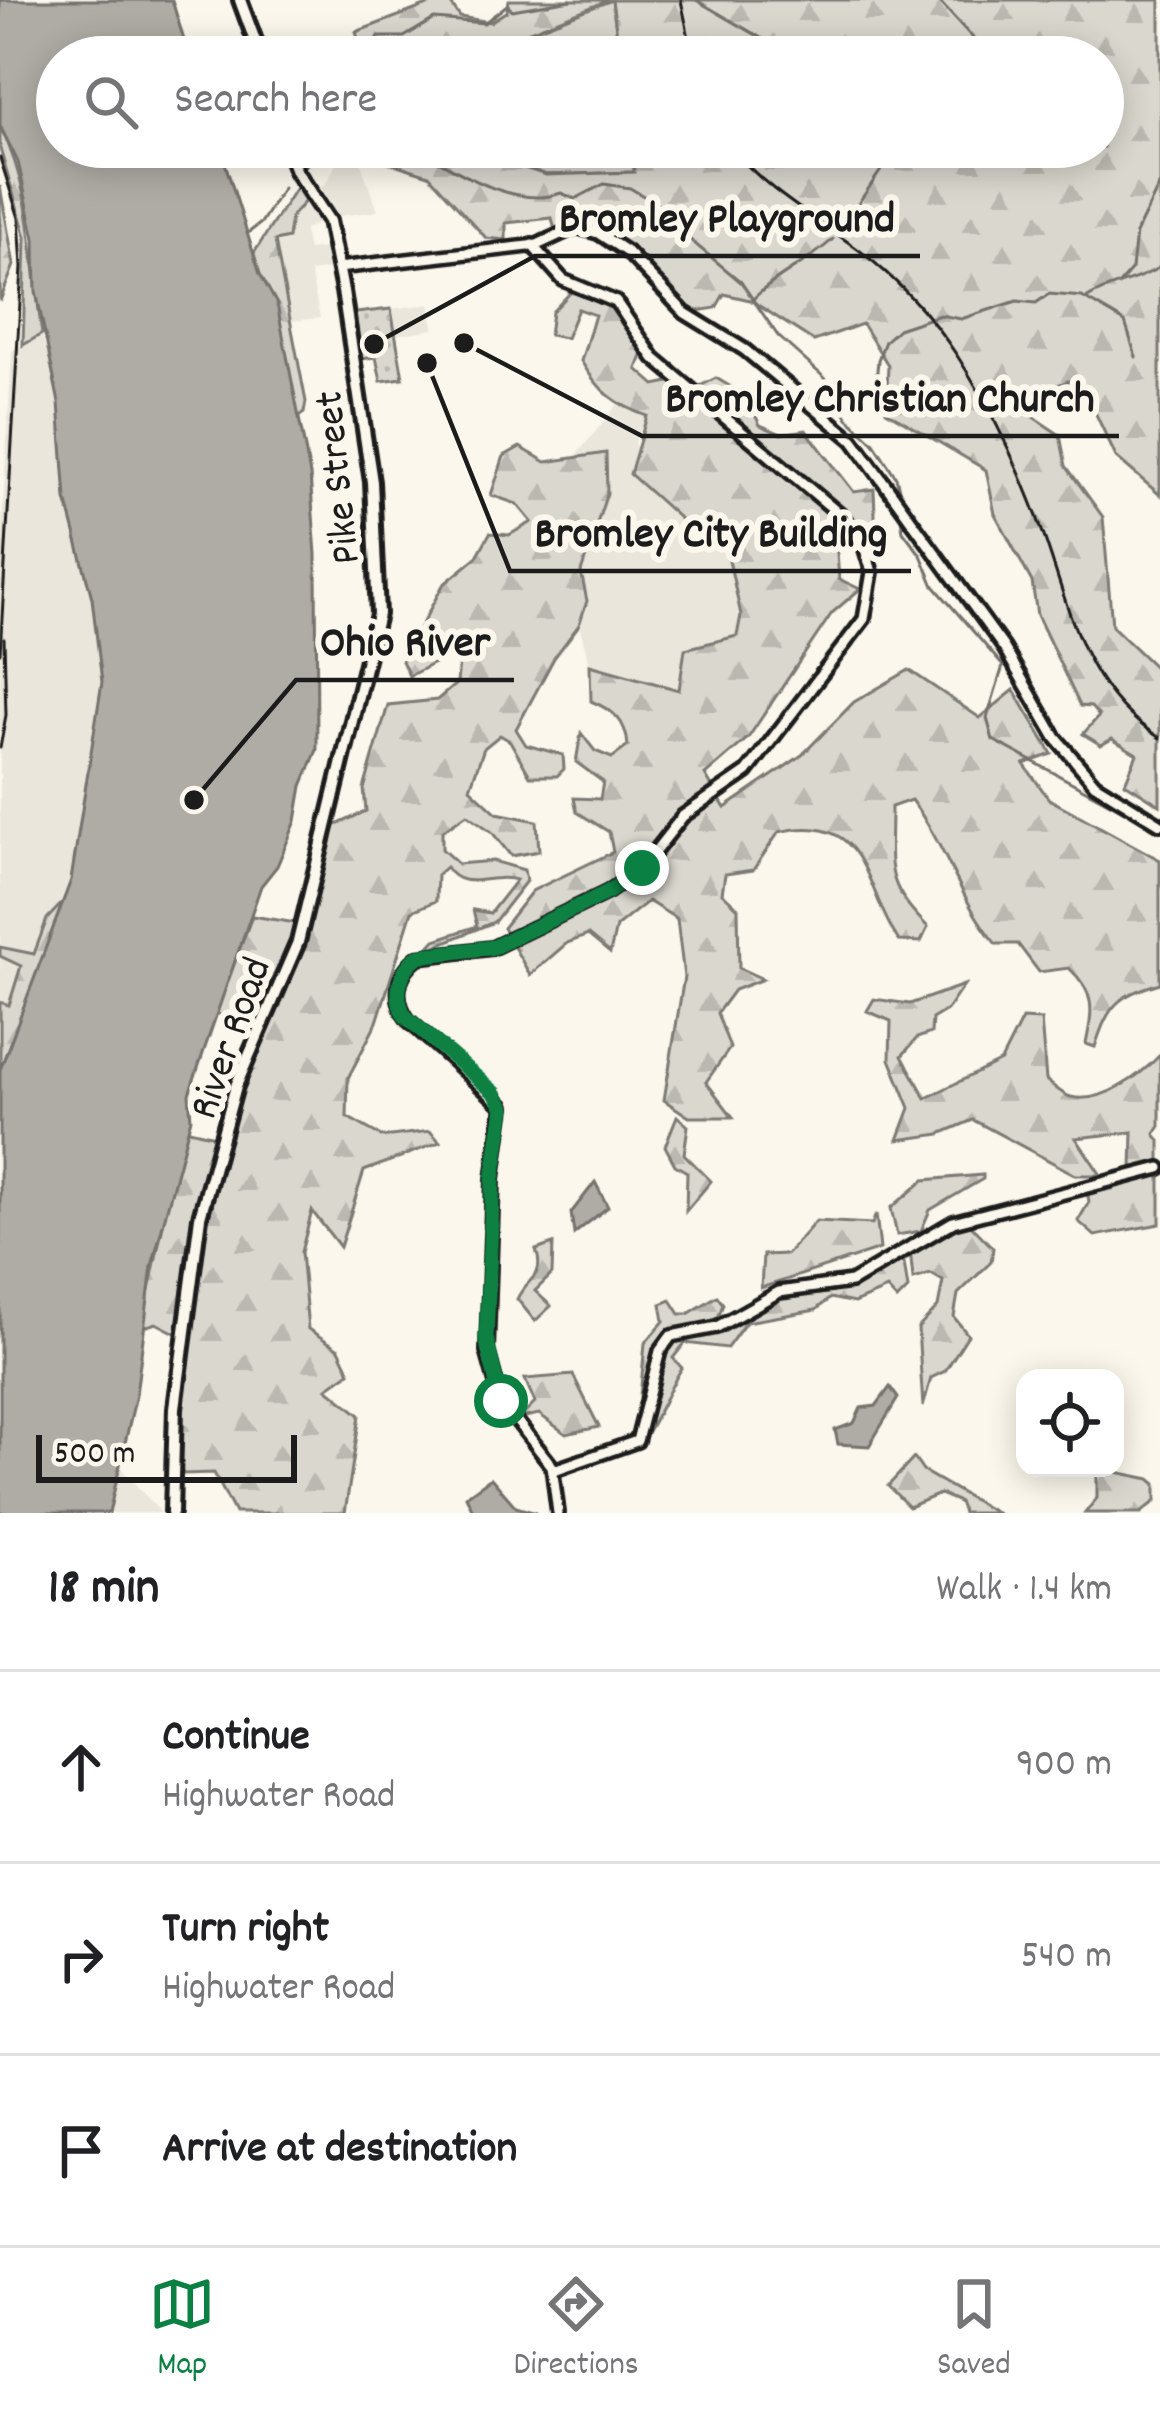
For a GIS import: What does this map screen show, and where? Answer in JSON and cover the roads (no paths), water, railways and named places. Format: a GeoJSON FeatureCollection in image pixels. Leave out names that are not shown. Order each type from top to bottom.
{"type":"FeatureCollection","features":[{"type":"Feature","properties":{"kind":"main road"},"geometry":{"type":"LineString","coordinates":[[240,0],[253,36]]}},
{"type":"Feature","properties":{"kind":"main road","name":"Pike Street"},"geometry":{"type":"LineString","coordinates":[[295,168],[327,218],[338,268],[368,443],[379,589]]}},
{"type":"Feature","properties":{"kind":"main road","name":"River Road"},"geometry":{"type":"LineString","coordinates":[[172,1513],[174,1420],[197,1232],[236,1086],[298,942],[371,656],[379,589]]}},
{"type":"Feature","properties":{"kind":"street"},"geometry":{"type":"LineString","coordinates":[[338,268],[532,245],[576,227],[598,233],[627,252],[685,313],[746,350],[853,440],[1010,657],[1040,716],[1082,771],[1129,808],[1160,824]]}},
{"type":"Feature","properties":{"kind":"street"},"geometry":{"type":"LineString","coordinates":[[532,245],[563,280],[610,298],[654,358],[844,518],[864,546],[872,583],[856,632],[773,740],[747,772],[674,825],[634,876],[492,948],[418,956],[402,976],[398,998],[405,1016],[495,1093],[504,1108],[493,1179],[488,1365],[501,1401],[554,1470],[558,1513]]}},
{"type":"Feature","properties":{"kind":"street"},"geometry":{"type":"LineString","coordinates":[[554,1470],[637,1441],[660,1351],[671,1336],[726,1324],[779,1292],[851,1282],[953,1222],[1027,1207],[1160,1168]]}},
{"type":"Feature","properties":{"kind":"waterway"},"geometry":{"type":"LineString","coordinates":[[406,36],[434,19],[484,23],[507,5],[512,10],[571,0]]}},
{"type":"Feature","properties":{"kind":"waterway"},"geometry":{"type":"LineString","coordinates":[[696,0],[758,36]]}},
{"type":"Feature","properties":{"kind":"waterway"},"geometry":{"type":"LineString","coordinates":[[938,0],[971,36]]}},
{"type":"Feature","properties":{"kind":"waterway"},"geometry":{"type":"LineString","coordinates":[[452,168],[524,196],[561,193],[575,199],[604,184],[630,188],[667,210],[683,234],[741,282],[778,336],[826,379],[848,418],[874,443],[896,477],[901,497]]}},
{"type":"Feature","properties":{"kind":"waterway"},"geometry":{"type":"LineString","coordinates":[[842,227],[883,168]]}},
{"type":"Feature","properties":{"kind":"waterway"},"geometry":{"type":"LineString","coordinates":[[1118,285],[1132,269],[1136,233],[1160,184]]}},
{"type":"Feature","properties":{"kind":"waterway"},"geometry":{"type":"LineString","coordinates":[[248,233],[261,223],[283,188]]}},
{"type":"Feature","properties":{"kind":"waterway"},"geometry":{"type":"LineString","coordinates":[[754,298],[833,239]]}},
{"type":"Feature","properties":{"kind":"waterway"},"geometry":{"type":"LineString","coordinates":[[1086,299],[1160,267]]}},
{"type":"Feature","properties":{"kind":"waterway"},"geometry":{"type":"LineString","coordinates":[[874,404],[878,360],[885,341],[898,329],[940,315],[961,319],[1017,301],[1036,303],[1049,294],[1082,297],[1125,322],[1136,357]]}},
{"type":"Feature","properties":{"kind":"waterway"},"geometry":{"type":"LineString","coordinates":[[899,506],[903,531],[921,555],[934,586],[1003,666],[987,718],[993,740],[1160,830]]}},
{"type":"Feature","properties":{"kind":"railway"},"geometry":{"type":"LineString","coordinates":[[681,0],[689,36]]}},
{"type":"Feature","properties":{"kind":"railway"},"geometry":{"type":"LineString","coordinates":[[0,158],[19,218],[22,267],[0,653]]}},
{"type":"Feature","properties":{"kind":"railway"},"geometry":{"type":"LineString","coordinates":[[751,168],[887,274],[948,342],[1017,469],[1084,650],[1114,698],[1160,738]]}},
{"type":"Feature","properties":{"kind":"railway"},"geometry":{"type":"LineString","coordinates":[[0,748],[6,715],[4,638]]}},
{"type":"Feature","properties":{"kind":"place","name":"Bromley Christian Church"},"geometry":{"type":"Point","coordinates":[464,343]}},
{"type":"Feature","properties":{"kind":"place","name":"Bromley Playground"},"geometry":{"type":"Point","coordinates":[374,344]}},
{"type":"Feature","properties":{"kind":"place","name":"Bromley City Building"},"geometry":{"type":"Point","coordinates":[427,363]}},
{"type":"Feature","properties":{"kind":"place","name":"Ohio River"},"geometry":{"type":"Point","coordinates":[194,800]}}]}
